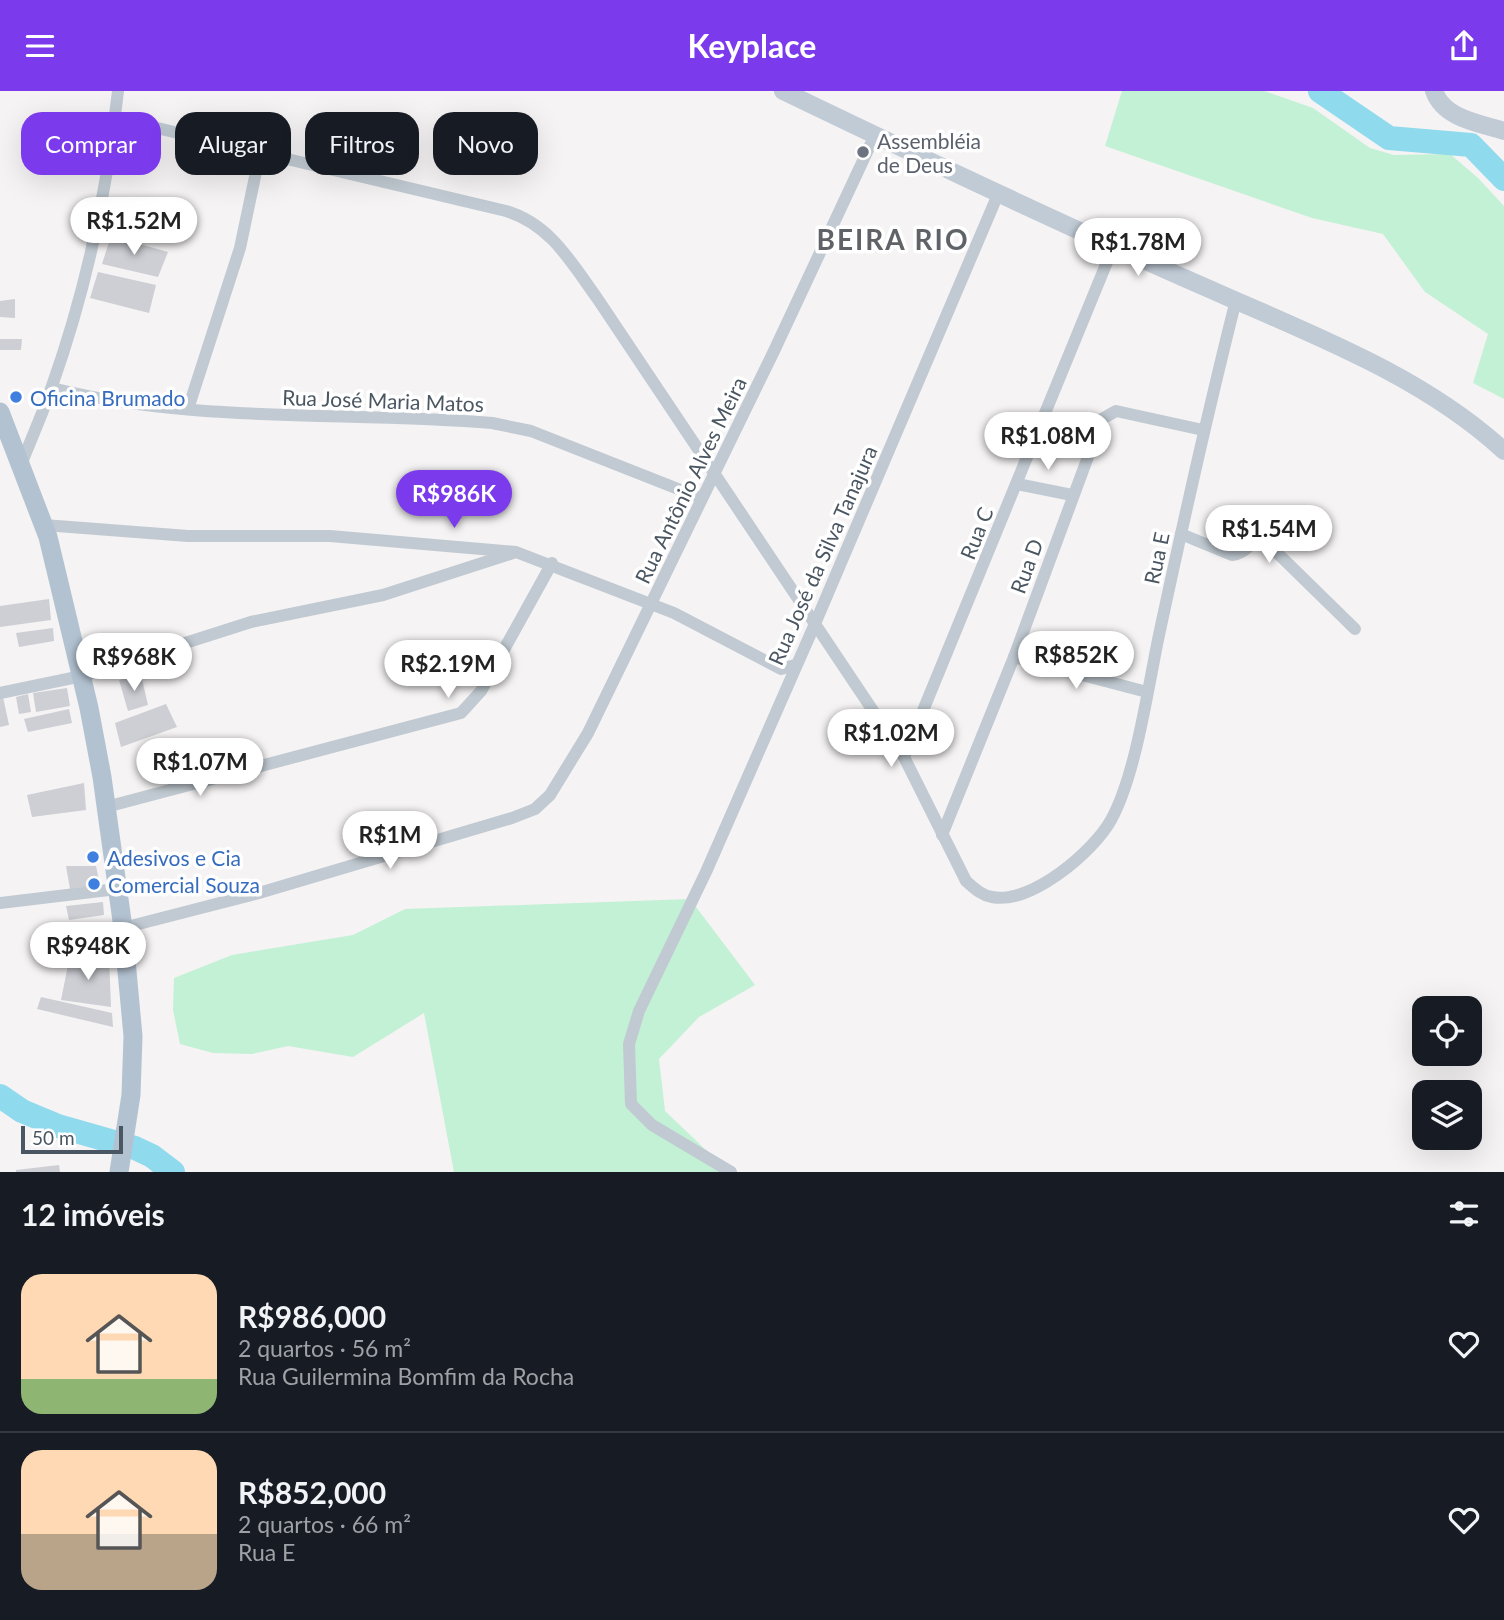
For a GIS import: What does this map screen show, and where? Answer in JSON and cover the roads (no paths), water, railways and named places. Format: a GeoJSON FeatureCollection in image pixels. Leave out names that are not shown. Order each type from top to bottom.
{"type":"FeatureCollection","features":[{"type":"Feature","properties":{"kind":"main road"},"geometry":{"type":"LineString","coordinates":[[1,420],[44,525],[82,676],[106,807],[123,928],[133,1036],[128,1116],[120,1172]]}},
{"type":"Feature","properties":{"kind":"street"},"geometry":{"type":"LineString","coordinates":[[116,112],[118,91]]}},
{"type":"Feature","properties":{"kind":"street"},"geometry":{"type":"LineString","coordinates":[[783,91],[1236,300],[1408,383],[1482,430],[1504,451]]}},
{"type":"Feature","properties":{"kind":"street"},"geometry":{"type":"LineString","coordinates":[[1434,91],[1440,103],[1452,113],[1504,131]]}},
{"type":"Feature","properties":{"kind":"street","name":"Rua Antônio Alves Meira"},"geometry":{"type":"LineString","coordinates":[[123,928],[259,893],[535,809],[564,776],[652,603],[875,135]]}},
{"type":"Feature","properties":{"kind":"street","name":"Rua E"},"geometry":{"type":"LineString","coordinates":[[291,160],[506,211],[536,223],[565,253],[714,473],[814,627],[904,757],[966,881],[981,893],[995,898],[1021,893],[1052,879],[1090,848],[1110,822],[1128,774],[1203,430],[1236,300]]}},
{"type":"Feature","properties":{"kind":"street"},"geometry":{"type":"LineString","coordinates":[[21,465],[52,387],[94,244],[106,175]]}},
{"type":"Feature","properties":{"kind":"street"},"geometry":{"type":"LineString","coordinates":[[188,409],[240,249],[255,175]]}},
{"type":"Feature","properties":{"kind":"street","name":"Rua José da Silva Tanajura"},"geometry":{"type":"LineString","coordinates":[[731,1172],[652,1125],[631,1104],[629,1044],[639,1011],[678,932],[814,627],[999,192]]}},
{"type":"Feature","properties":{"kind":"street","name":"Rua C"},"geometry":{"type":"LineString","coordinates":[[904,757],[1114,245]]}},
{"type":"Feature","properties":{"kind":"street","name":"Rua José Maria Matos"},"geometry":{"type":"LineString","coordinates":[[52,387],[111,401],[188,409],[492,423],[531,431],[701,498]]}},
{"type":"Feature","properties":{"kind":"street","name":"Rua D"},"geometry":{"type":"LineString","coordinates":[[942,835],[1014,657],[1102,419],[1116,411],[1203,430]]}},
{"type":"Feature","properties":{"kind":"street"},"geometry":{"type":"LineString","coordinates":[[1017,484],[1072,495]]}},
{"type":"Feature","properties":{"kind":"street"},"geometry":{"type":"LineString","coordinates":[[44,525],[188,536],[330,536],[516,552],[552,563],[652,603],[781,669],[795,665]]}},
{"type":"Feature","properties":{"kind":"street"},"geometry":{"type":"LineString","coordinates":[[1181,534],[1232,555],[1247,550],[1259,539],[1270,543],[1354,629]]}},
{"type":"Feature","properties":{"kind":"street"},"geometry":{"type":"LineString","coordinates":[[0,693],[82,676],[251,622],[383,595],[516,552]]}},
{"type":"Feature","properties":{"kind":"street"},"geometry":{"type":"LineString","coordinates":[[106,807],[461,713],[481,691],[552,563]]}},
{"type":"Feature","properties":{"kind":"street"},"geometry":{"type":"LineString","coordinates":[[1014,657],[1147,692]]}},
{"type":"Feature","properties":{"kind":"street"},"geometry":{"type":"LineString","coordinates":[[0,903],[117,889]]}},
{"type":"Feature","properties":{"kind":"waterway"},"geometry":{"type":"LineString","coordinates":[[1320,91],[1389,138],[1471,145],[1504,179]]}},
{"type":"Feature","properties":{"kind":"waterway"},"geometry":{"type":"LineString","coordinates":[[0,1096],[22,1111],[58,1126],[135,1148],[152,1156],[173,1172]]}},
{"type":"Feature","properties":{"kind":"place","name":"Assembléia de Deus"},"geometry":{"type":"Point","coordinates":[863,152]}},
{"type":"Feature","properties":{"kind":"place","name":"Oficina Brumado"},"geometry":{"type":"Point","coordinates":[16,397]}},
{"type":"Feature","properties":{"kind":"place","name":"Adesivos e Cia"},"geometry":{"type":"Point","coordinates":[93,857]}},
{"type":"Feature","properties":{"kind":"place","name":"Comercial Souza"},"geometry":{"type":"Point","coordinates":[94,884]}},
{"type":"Feature","properties":{"kind":"district","name":"BEIRA RIO"},"geometry":{"type":"Point","coordinates":[893,239]}}]}
